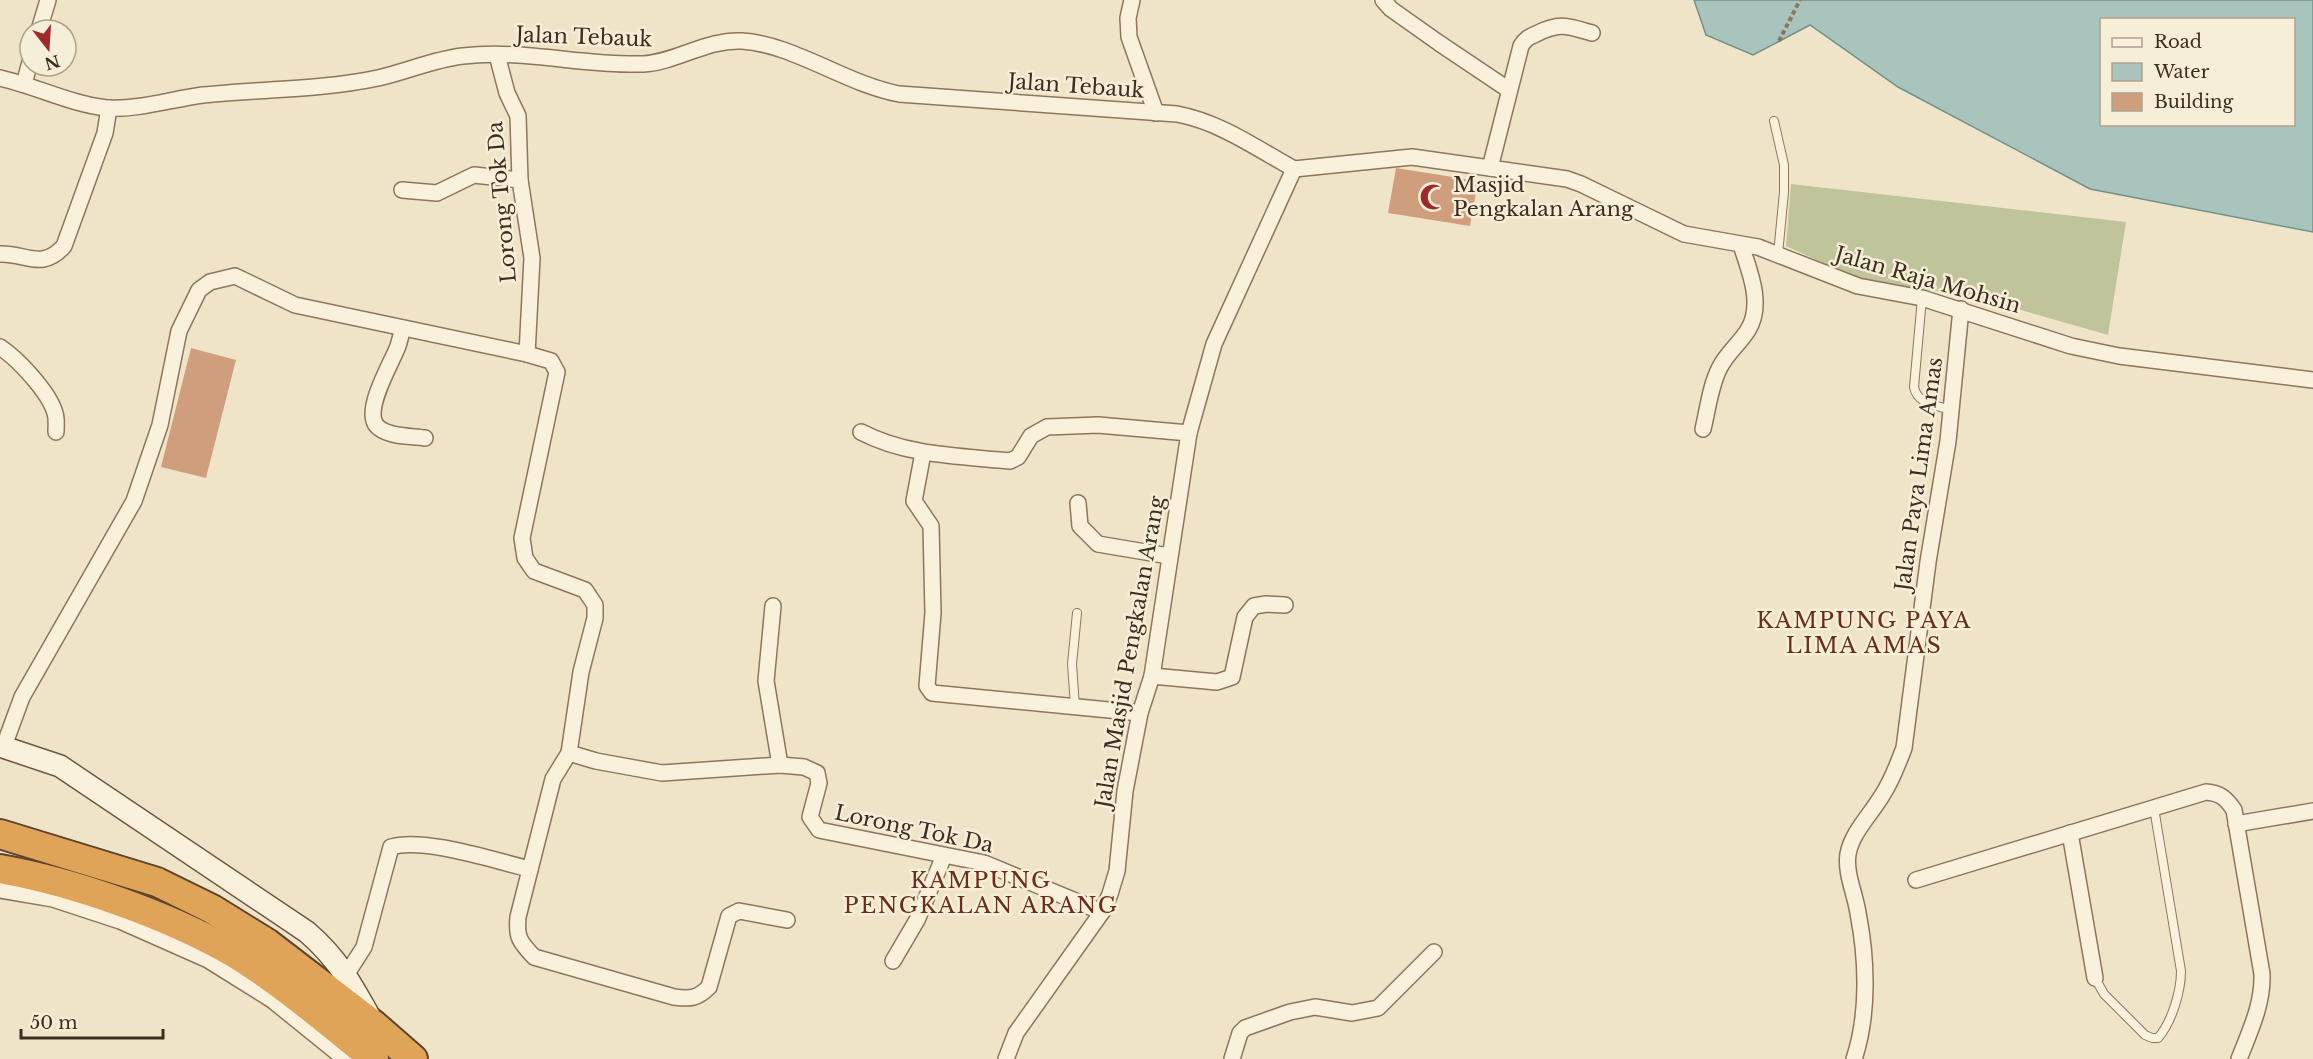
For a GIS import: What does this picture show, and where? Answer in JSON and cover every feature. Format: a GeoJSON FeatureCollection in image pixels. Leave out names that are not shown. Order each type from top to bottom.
{"type":"FeatureCollection","features":[{"type":"Feature","properties":{"kind":"highway"},"geometry":{"type":"LineString","coordinates":[[0,834],[157,882],[212,909],[340,984],[374,1025],[413,1059]]}},
{"type":"Feature","properties":{"kind":"highway"},"geometry":{"type":"LineString","coordinates":[[0,869],[36,875],[152,914],[232,952],[295,996],[375,1059]]}},
{"type":"Feature","properties":{"kind":"street"},"geometry":{"type":"LineString","coordinates":[[43,18],[48,0]]}},
{"type":"Feature","properties":{"kind":"street"},"geometry":{"type":"LineString","coordinates":[[1132,0],[1128,18],[1129,37],[1156,113]]}},
{"type":"Feature","properties":{"kind":"street"},"geometry":{"type":"LineString","coordinates":[[1383,0],[1391,9],[1509,90]]}},
{"type":"Feature","properties":{"kind":"street"},"geometry":{"type":"LineString","coordinates":[[1490,168],[1521,46],[1526,39],[1551,26],[1561,24],[1592,33]]}},
{"type":"Feature","properties":{"kind":"street","name":"Jalan Tebauk"},"geometry":{"type":"LineString","coordinates":[[0,78],[84,105],[123,108],[202,95],[357,82],[462,56],[497,55],[644,64],[724,41],[743,40],[780,49],[876,90],[899,94],[1193,117],[1227,130],[1294,170]]}},
{"type":"Feature","properties":{"kind":"street","name":"Lorong Tok Da"},"geometry":{"type":"LineString","coordinates":[[497,55],[507,93],[518,116],[520,180],[532,258],[527,354]]}},
{"type":"Feature","properties":{"kind":"street"},"geometry":{"type":"LineString","coordinates":[[24,84],[26,78]]}},
{"type":"Feature","properties":{"kind":"street"},"geometry":{"type":"LineString","coordinates":[[0,254],[46,259],[56,255],[64,246],[105,133],[109,108]]}},
{"type":"Feature","properties":{"kind":"street","name":"Jalan Raja Mohsin"},"geometry":{"type":"LineString","coordinates":[[1294,170],[1413,157],[1567,179],[1684,234],[1741,244],[1778,254],[1858,286],[1922,297],[2071,346],[2119,356],[2313,380]]}},
{"type":"Feature","properties":{"kind":"street","name":"Jalan Masjid Pengkalan Arang"},"geometry":{"type":"LineString","coordinates":[[1006,1059],[1016,1033],[1102,912],[1118,871],[1125,791],[1140,713],[1152,676],[1189,433],[1214,344],[1294,170]]}},
{"type":"Feature","properties":{"kind":"street"},"geometry":{"type":"LineString","coordinates":[[402,190],[437,193],[474,174],[520,180]]}},
{"type":"Feature","properties":{"kind":"street"},"geometry":{"type":"LineString","coordinates":[[1703,429],[1720,365],[1750,328],[1754,309],[1755,291],[1741,244]]}},
{"type":"Feature","properties":{"kind":"street"},"geometry":{"type":"LineString","coordinates":[[340,984],[325,948],[307,932],[60,766],[2,746],[22,697],[134,501],[160,425],[179,331],[199,290],[210,282],[235,276],[295,305],[527,354],[550,361],[557,372],[522,538],[525,558],[534,572],[585,590],[595,605],[595,618],[581,672],[569,753],[553,780],[518,916],[516,932],[521,943],[534,957],[674,997],[690,999],[700,996],[709,987],[729,916],[732,913],[739,912],[787,920]]}},
{"type":"Feature","properties":{"kind":"street","name":"Jalan Paya Lima Amas"},"geometry":{"type":"LineString","coordinates":[[1854,1059],[1861,1034],[1864,972],[1859,915],[1848,869],[1848,853],[1854,838],[1888,786],[1904,748],[1951,410],[1961,309]]}},
{"type":"Feature","properties":{"kind":"street"},"geometry":{"type":"LineString","coordinates":[[403,328],[372,414],[374,423],[381,430],[425,438]]}},
{"type":"Feature","properties":{"kind":"street"},"geometry":{"type":"LineString","coordinates":[[0,347],[23,366],[51,404],[56,415],[56,432]]}},
{"type":"Feature","properties":{"kind":"street"},"geometry":{"type":"LineString","coordinates":[[861,432],[923,453],[1010,461],[1018,457],[1031,436],[1047,427],[1098,425],[1189,433]]}},
{"type":"Feature","properties":{"kind":"street"},"geometry":{"type":"LineString","coordinates":[[923,453],[914,501],[931,526],[933,613],[927,686],[932,693],[1140,713]]}},
{"type":"Feature","properties":{"kind":"street"},"geometry":{"type":"LineString","coordinates":[[1078,503],[1080,526],[1098,544],[1169,556]]}},
{"type":"Feature","properties":{"kind":"street"},"geometry":{"type":"LineString","coordinates":[[1152,676],[1217,682],[1232,677],[1245,617],[1254,606],[1285,605]]}},
{"type":"Feature","properties":{"kind":"street"},"geometry":{"type":"LineString","coordinates":[[773,606],[766,681],[780,765]]}},
{"type":"Feature","properties":{"kind":"street","name":"Lorong Tok Da"},"geometry":{"type":"LineString","coordinates":[[569,753],[596,761],[662,773],[780,765],[804,767],[817,773],[819,783],[810,817],[819,830],[984,863],[1102,912]]}},
{"type":"Feature","properties":{"kind":"street"},"geometry":{"type":"LineString","coordinates":[[1916,880],[2206,792],[2217,792],[2234,810],[2262,974],[2263,988],[2260,1004],[2239,1059]]}},
{"type":"Feature","properties":{"kind":"street"},"geometry":{"type":"LineString","coordinates":[[2236,824],[2313,811]]}},
{"type":"Feature","properties":{"kind":"street"},"geometry":{"type":"LineString","coordinates":[[2070,833],[2095,978]]}},
{"type":"Feature","properties":{"kind":"street"},"geometry":{"type":"LineString","coordinates":[[340,984],[364,947],[392,847],[403,844],[436,848],[530,869]]}},
{"type":"Feature","properties":{"kind":"street"},"geometry":{"type":"LineString","coordinates":[[893,961],[917,920],[944,855]]}},
{"type":"Feature","properties":{"kind":"street"},"geometry":{"type":"LineString","coordinates":[[0,890],[53,899],[120,921],[208,960],[272,1000],[345,1059]]}},
{"type":"Feature","properties":{"kind":"street"},"geometry":{"type":"LineString","coordinates":[[1232,1059],[1239,1033],[1245,1028],[1290,1012],[1315,1007],[1352,1013],[1378,1008],[1434,952]]}},
{"type":"Feature","properties":{"kind":"lane"},"geometry":{"type":"LineString","coordinates":[[1774,121],[1784,165],[1784,192],[1778,254]]}},
{"type":"Feature","properties":{"kind":"lane"},"geometry":{"type":"LineString","coordinates":[[1922,297],[1915,395],[1921,401],[1951,410]]}},
{"type":"Feature","properties":{"kind":"lane"},"geometry":{"type":"LineString","coordinates":[[1075,706],[1072,664],[1077,614]]}},
{"type":"Feature","properties":{"kind":"lane"},"geometry":{"type":"LineString","coordinates":[[2095,978],[2104,993],[2145,1035],[2158,1038],[2165,1030],[2181,981],[2181,971],[2154,808]]}},
{"type":"Feature","properties":{"kind":"path"},"geometry":{"type":"LineString","coordinates":[[1779,41],[1800,0]]}},
{"type":"Feature","properties":{"kind":"green space"},"geometry":{"type":"Polygon","coordinates":[[[1791,184],[2126,222],[2108,335],[1969,295],[1867,283],[1786,246],[1791,184]]]}},
{"type":"Feature","properties":{"kind":"water"},"geometry":{"type":"Polygon","coordinates":[[[1694,0],[2313,0],[2313,232],[2090,189],[1898,87],[1810,25],[1753,55],[1706,35],[1694,0]]]}},
{"type":"Feature","properties":{"kind":"building","name":"Masjid Pengkalan Arang"},"geometry":{"type":"Polygon","coordinates":[[[1396,168],[1478,181],[1470,226],[1388,213],[1396,168]]]}},
{"type":"Feature","properties":{"kind":"building"},"geometry":{"type":"Polygon","coordinates":[[[191,348],[236,360],[206,478],[161,467],[191,348]]]}},
{"type":"Feature","properties":{"kind":"place","name":"Masjid Pengkalan Arang"},"geometry":{"type":"Point","coordinates":[1433,197]}},
{"type":"Feature","properties":{"kind":"district","name":"KAMPUNG PAYA LIMA AMAS"},"geometry":{"type":"Point","coordinates":[1864,632]}},
{"type":"Feature","properties":{"kind":"district","name":"KAMPUNG PENGKALAN ARANG"},"geometry":{"type":"Point","coordinates":[981,892]}}]}
